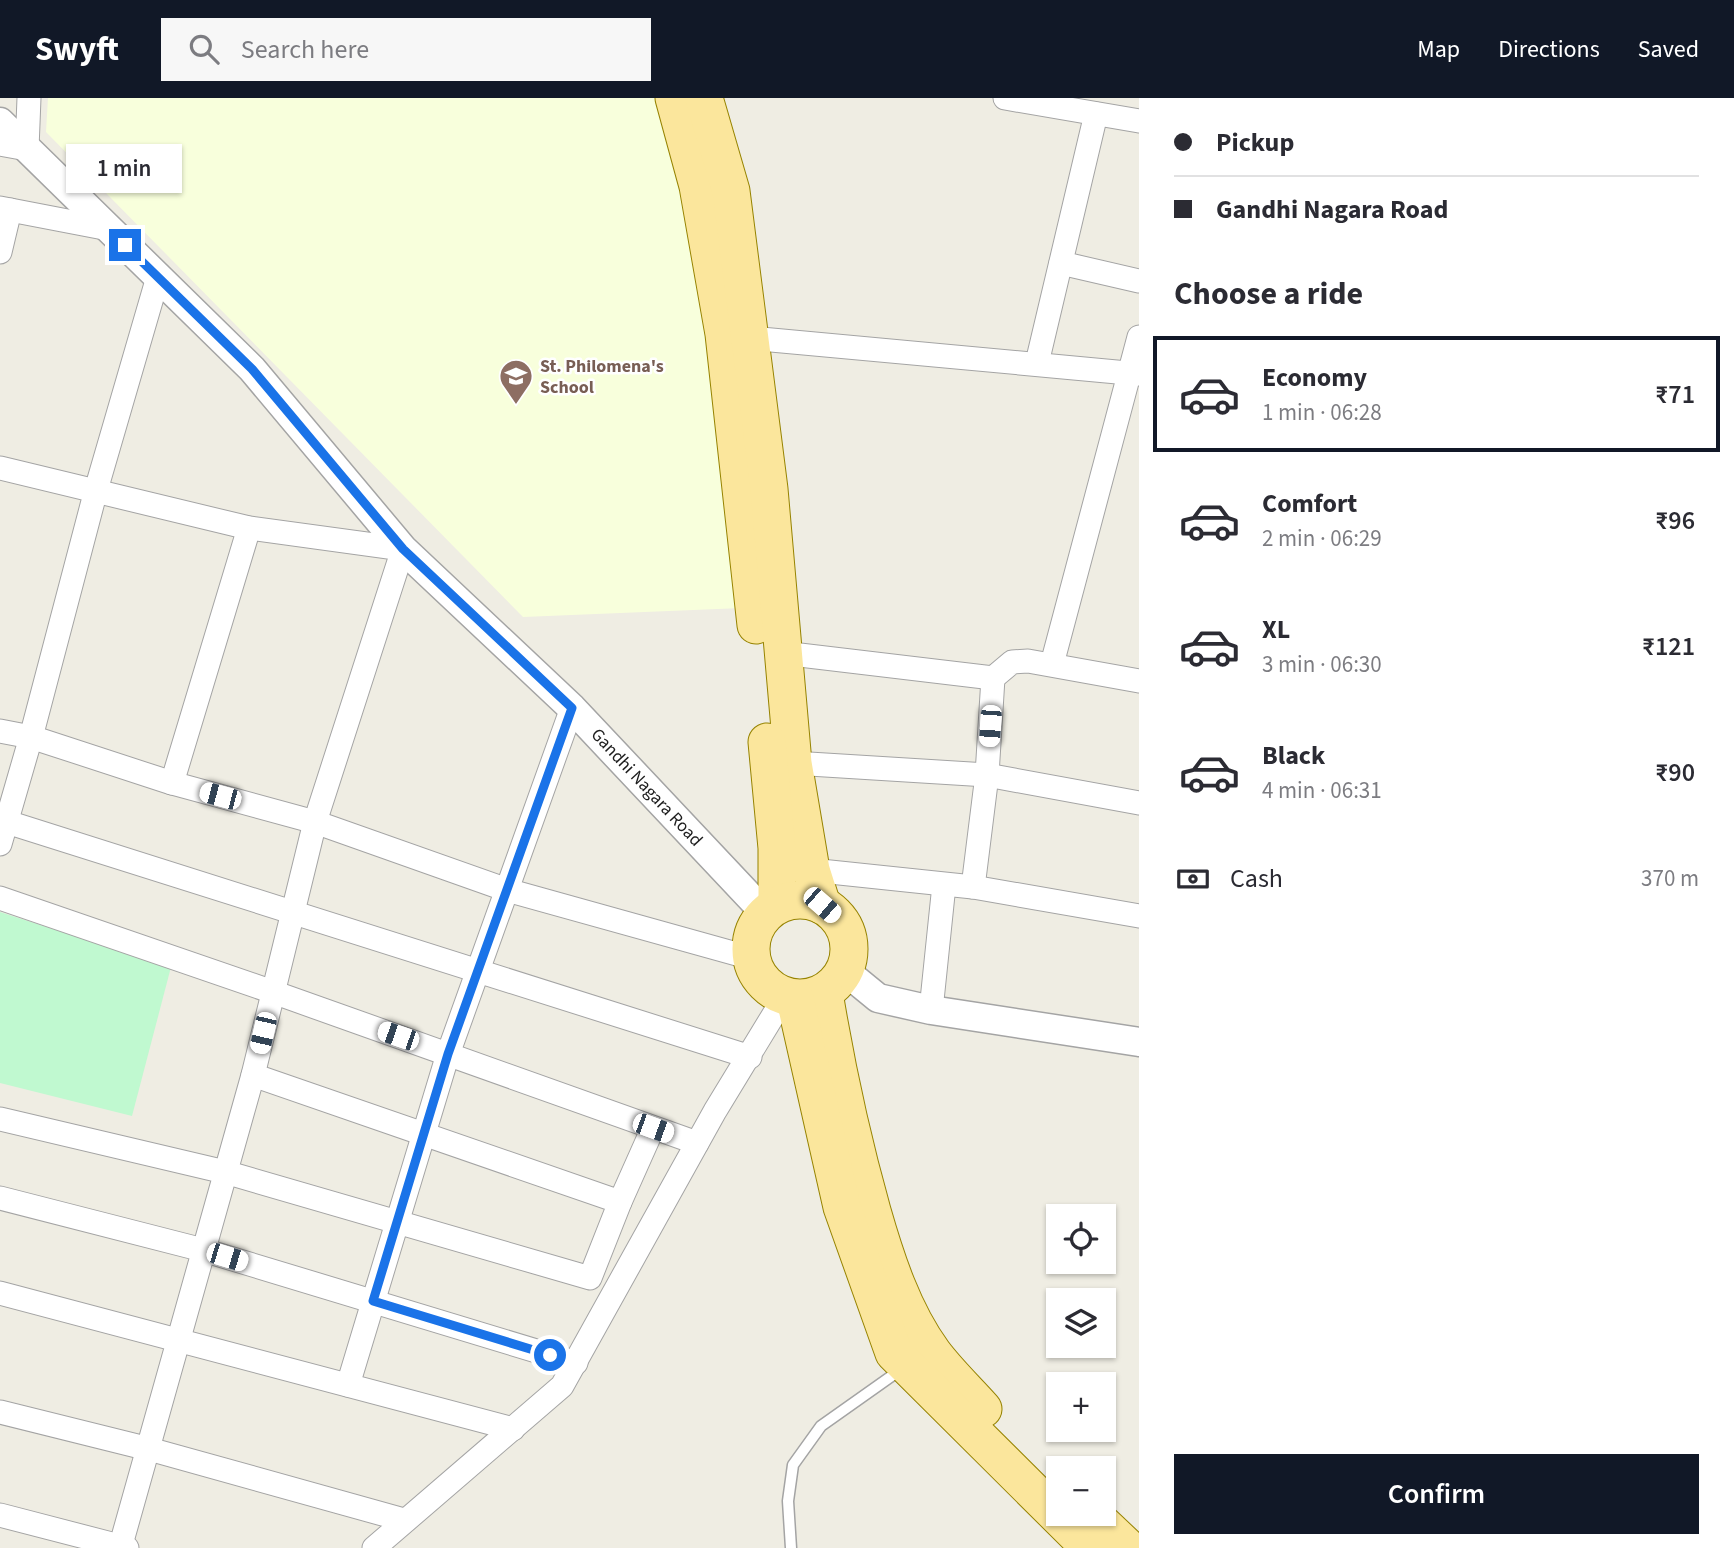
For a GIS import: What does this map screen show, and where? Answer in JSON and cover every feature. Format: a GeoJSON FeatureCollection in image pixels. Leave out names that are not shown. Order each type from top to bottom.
{"type":"FeatureCollection","features":[{"type":"Feature","properties":{"kind":"main road"},"geometry":{"type":"LineString","coordinates":[[674,98],[698,186],[724,334],[757,632],[777,848],[771,909],[752,934],[751,958],[762,982],[812,990]]}},
{"type":"Feature","properties":{"kind":"main road"},"geometry":{"type":"LineString","coordinates":[[704,98],[731,191],[769,489],[793,763],[811,870],[822,905]]}},
{"type":"Feature","properties":{"kind":"main road"},"geometry":{"type":"LineString","coordinates":[[771,909],[799,899],[822,905],[842,921],[850,946],[812,990],[842,1206],[894,1353],[1090,1548]]}},
{"type":"Feature","properties":{"kind":"main road"},"geometry":{"type":"LineString","coordinates":[[812,990],[835,1057],[863,1179],[885,1254],[906,1307],[933,1353],[986,1412],[1046,1470]]}},
{"type":"Feature","properties":{"kind":"main road"},"geometry":{"type":"LineString","coordinates":[[1105,1526],[1128,1548]]}},
{"type":"Feature","properties":{"kind":"street"},"geometry":{"type":"LineString","coordinates":[[13,146],[29,98]]}},
{"type":"Feature","properties":{"kind":"street"},"geometry":{"type":"LineString","coordinates":[[1005,98],[1092,108],[1139,121]]}},
{"type":"Feature","properties":{"kind":"street"},"geometry":{"type":"LineString","coordinates":[[1037,363],[1092,108]]}},
{"type":"Feature","properties":{"kind":"street","name":"Gandhi Nagara Road"},"geometry":{"type":"LineString","coordinates":[[0,122],[13,146],[109,229],[252,369],[403,549],[572,708],[771,909]]}},
{"type":"Feature","properties":{"kind":"street"},"geometry":{"type":"LineString","coordinates":[[0,252],[5,209],[109,229]]}},
{"type":"Feature","properties":{"kind":"street"},"geometry":{"type":"LineString","coordinates":[[1060,263],[1139,281]]}},
{"type":"Feature","properties":{"kind":"street"},"geometry":{"type":"LineString","coordinates":[[0,844],[32,737],[96,490],[158,277]]}},
{"type":"Feature","properties":{"kind":"street"},"geometry":{"type":"LineString","coordinates":[[1052,664],[1134,373],[1139,337]]}},
{"type":"Feature","properties":{"kind":"street"},"geometry":{"type":"LineString","coordinates":[[750,338],[1134,373]]}},
{"type":"Feature","properties":{"kind":"street"},"geometry":{"type":"LineString","coordinates":[[0,468],[250,528],[403,549],[316,822],[292,911],[254,1075],[177,1340],[123,1547],[0,1515]]}},
{"type":"Feature","properties":{"kind":"street"},"geometry":{"type":"LineString","coordinates":[[172,783],[250,528]]}},
{"type":"Feature","properties":{"kind":"street"},"geometry":{"type":"LineString","coordinates":[[783,653],[993,678]]}},
{"type":"Feature","properties":{"kind":"street"},"geometry":{"type":"LineString","coordinates":[[973,887],[987,775],[993,678],[1012,662],[1028,661],[1139,681]]}},
{"type":"Feature","properties":{"kind":"street"},"geometry":{"type":"LineString","coordinates":[[348,1385],[448,1054],[572,708]]}},
{"type":"Feature","properties":{"kind":"street"},"geometry":{"type":"LineString","coordinates":[[0,731],[32,737],[172,783],[316,822],[507,890],[751,958]]}},
{"type":"Feature","properties":{"kind":"street"},"geometry":{"type":"LineString","coordinates":[[793,763],[987,775],[1139,803]]}},
{"type":"Feature","properties":{"kind":"street"},"geometry":{"type":"LineString","coordinates":[[7,822],[750,1057]]}},
{"type":"Feature","properties":{"kind":"street"},"geometry":{"type":"LineString","coordinates":[[811,870],[973,887],[1139,916]]}},
{"type":"Feature","properties":{"kind":"street"},"geometry":{"type":"LineString","coordinates":[[931,1010],[944,885]]}},
{"type":"Feature","properties":{"kind":"street"},"geometry":{"type":"LineString","coordinates":[[0,898],[697,1143]]}},
{"type":"Feature","properties":{"kind":"street"},"geometry":{"type":"LineString","coordinates":[[374,1548],[562,1386],[697,1143],[750,1057],[812,990],[878,998],[931,1010],[1139,1042]]}},
{"type":"Feature","properties":{"kind":"street"},"geometry":{"type":"LineString","coordinates":[[254,1075],[620,1202]]}},
{"type":"Feature","properties":{"kind":"street"},"geometry":{"type":"LineString","coordinates":[[0,1118],[225,1172],[590,1278],[653,1128]]}},
{"type":"Feature","properties":{"kind":"street"},"geometry":{"type":"LineString","coordinates":[[0,1198],[203,1250],[576,1363]]}},
{"type":"Feature","properties":{"kind":"street"},"geometry":{"type":"LineString","coordinates":[[0,1293],[513,1430]]}},
{"type":"Feature","properties":{"kind":"street"},"geometry":{"type":"LineString","coordinates":[[0,1412],[149,1448],[404,1520]]}},
{"type":"Feature","properties":{"kind":"lane"},"geometry":{"type":"LineString","coordinates":[[791,1548],[788,1502],[793,1465],[821,1426],[907,1365]]}},
{"type":"Feature","properties":{"kind":"shaded area","name":"St. Philomena's School"},"geometry":{"type":"Polygon","coordinates":[[[48,98],[658,98],[691,204],[742,608],[523,617],[46,132],[48,98]]]}},
{"type":"Feature","properties":{"kind":"shaded area"},"geometry":{"type":"Polygon","coordinates":[[[0,912],[171,967],[132,1116],[0,1083],[0,912]]]}},
{"type":"Feature","properties":{"kind":"place","name":"St. Philomena's School"},"geometry":{"type":"Point","coordinates":[516,406]}},
{"type":"Feature","properties":{"kind":"route"},"geometry":{"type":"LineString","coordinates":[[125,245],[252,369],[403,549],[572,708],[448,1054],[373,1301],[550,1355]]}}]}
